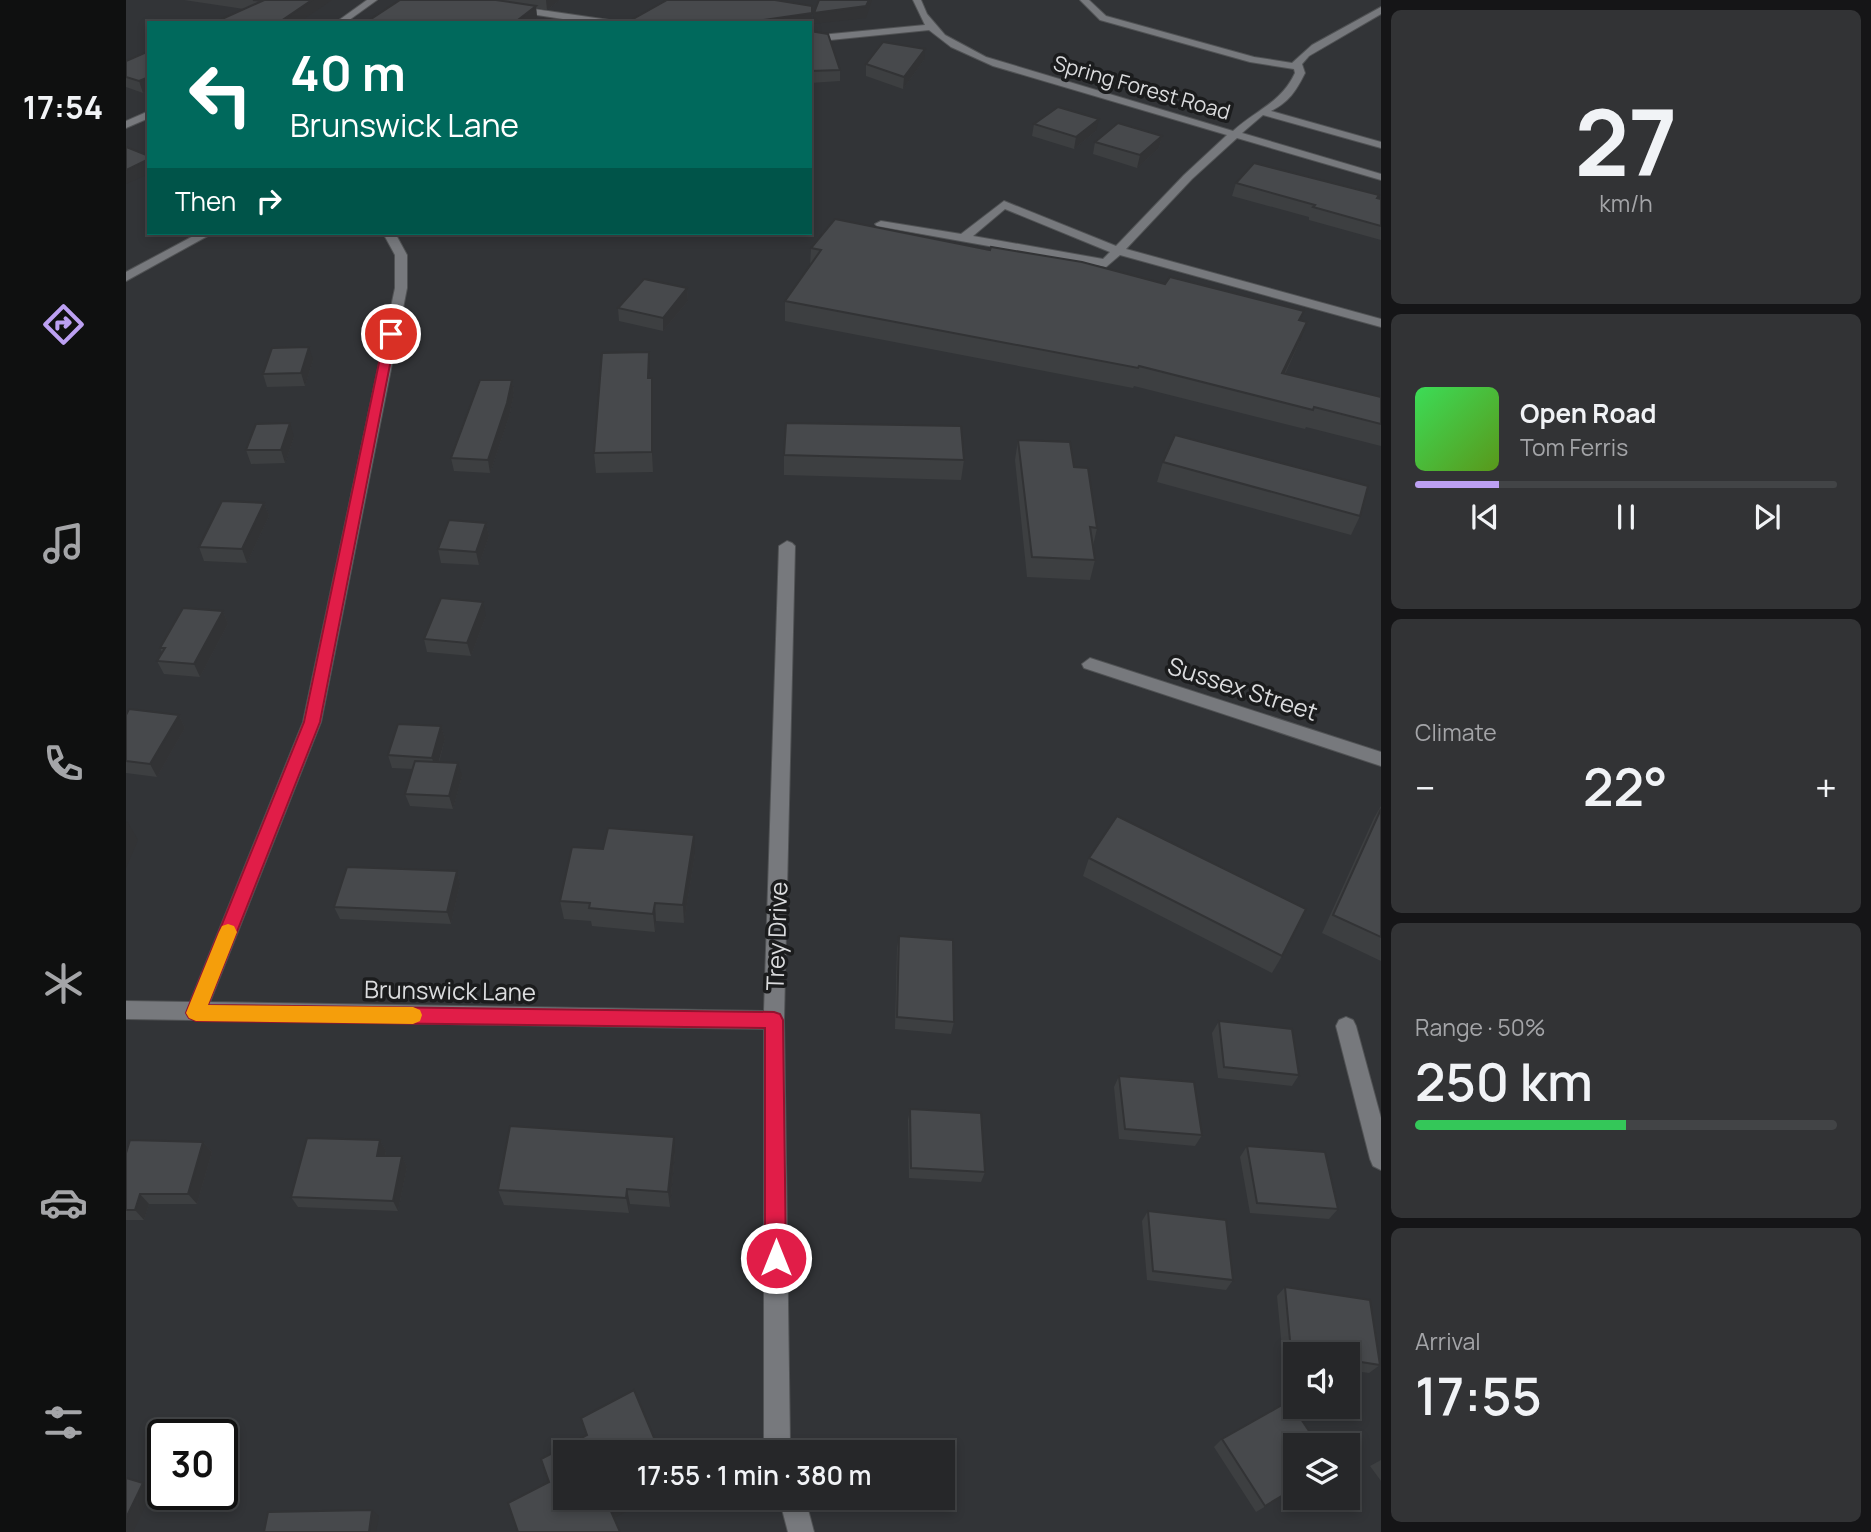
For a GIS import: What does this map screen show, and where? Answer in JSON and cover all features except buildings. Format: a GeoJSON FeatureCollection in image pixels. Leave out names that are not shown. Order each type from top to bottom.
{"type":"FeatureCollection","features":[{"type":"Feature","properties":{"kind":"street"},"geometry":{"type":"LineString","coordinates":[[342,21],[373,0]]}},
{"type":"Feature","properties":{"kind":"street"},"geometry":{"type":"LineString","coordinates":[[812,39],[929,27],[917,0]]}},
{"type":"Feature","properties":{"kind":"street"},"geometry":{"type":"LineString","coordinates":[[1084,0],[1103,18],[1253,60],[1298,67]]}},
{"type":"Feature","properties":{"kind":"street"},"geometry":{"type":"LineString","coordinates":[[498,7],[576,20]]}},
{"type":"Feature","properties":{"kind":"street"},"geometry":{"type":"LineString","coordinates":[[881,224],[1106,263],[1188,177],[1262,112],[1281,102],[1292,90],[1300,73],[1297,63],[1309,49],[1364,22],[1381,10]]}},
{"type":"Feature","properties":{"kind":"street","name":"Spring Forest Road"},"geometry":{"type":"LineString","coordinates":[[929,27],[967,53],[1011,69],[1381,177]]}},
{"type":"Feature","properties":{"kind":"street"},"geometry":{"type":"LineString","coordinates":[[1262,112],[1381,145]]}},
{"type":"Feature","properties":{"kind":"street"},"geometry":{"type":"LineString","coordinates":[[126,125],[146,117]]}},
{"type":"Feature","properties":{"kind":"street"},"geometry":{"type":"LineString","coordinates":[[964,238],[1004,204],[1119,251],[1381,323]]}},
{"type":"Feature","properties":{"kind":"street"},"geometry":{"type":"LineString","coordinates":[[126,277],[203,235]]}},
{"type":"Feature","properties":{"kind":"street"},"geometry":{"type":"LineString","coordinates":[[196,1013],[312,722],[401,288],[401,255],[390,235]]}},
{"type":"Feature","properties":{"kind":"street","name":"Trey Drive"},"geometry":{"type":"LineString","coordinates":[[777,1440],[774,1020],[787,546]]}},
{"type":"Feature","properties":{"kind":"street","name":"Sussex Street"},"geometry":{"type":"LineString","coordinates":[[1090,664],[1381,759]]}},
{"type":"Feature","properties":{"kind":"street","name":"Brunswick Lane"},"geometry":{"type":"LineString","coordinates":[[126,1010],[774,1020]]}},
{"type":"Feature","properties":{"kind":"street"},"geometry":{"type":"LineString","coordinates":[[1346,1026],[1381,1159]]}},
{"type":"Feature","properties":{"kind":"street"},"geometry":{"type":"LineString","coordinates":[[795,1510],[801,1532]]}},
{"type":"Feature","properties":{"kind":"slow traffic"},"geometry":{"type":"LineString","coordinates":[[228,932],[196,1013],[413,1015]]}},
{"type":"Feature","properties":{"kind":"route"},"geometry":{"type":"LineString","coordinates":[[391,334],[312,722],[196,1013],[774,1020],[776,1258]]}}]}
